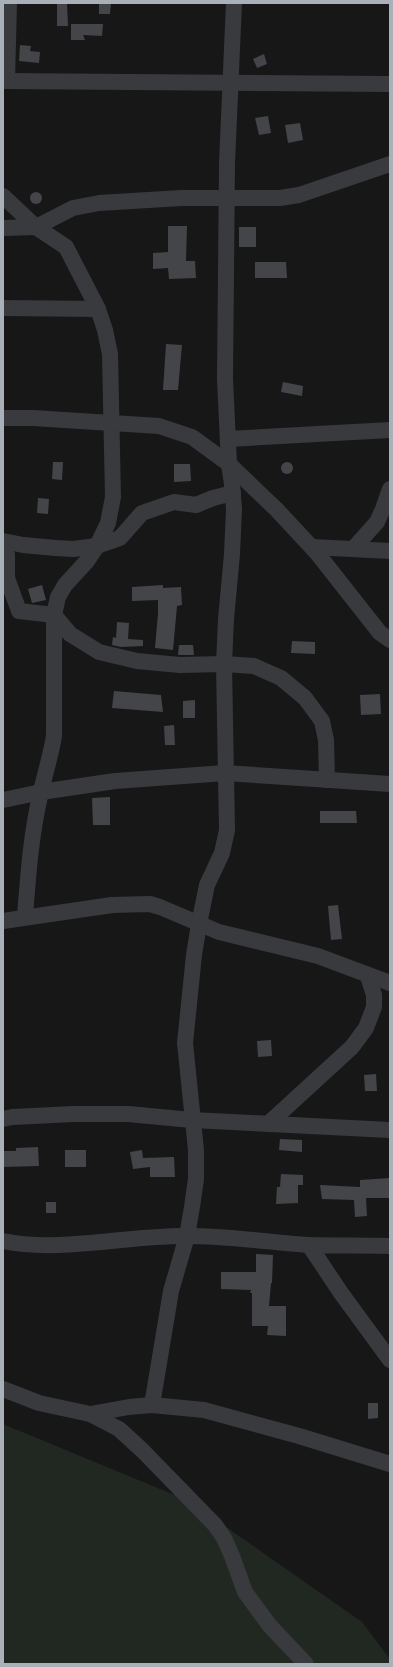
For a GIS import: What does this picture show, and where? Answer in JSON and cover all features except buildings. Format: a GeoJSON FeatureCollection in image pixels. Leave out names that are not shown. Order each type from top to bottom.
{"type":"FeatureCollection","features":[{"type":"Feature","properties":{"kind":"street"},"geometry":{"type":"LineString","coordinates":[[9,3],[5,81],[390,84]]}},
{"type":"Feature","properties":{"kind":"street"},"geometry":{"type":"LineString","coordinates":[[152,1405],[171,1291],[187,1236],[196,1179],[196,1150],[185,1043],[188,1006],[199,924],[207,885],[222,853],[227,830],[224,664],[234,509],[229,464],[226,379],[227,198],[234,3]]}},
{"type":"Feature","properties":{"kind":"street"},"geometry":{"type":"LineString","coordinates":[[3,228],[36,227],[73,208],[99,203],[146,199],[280,198],[299,195],[390,164]]}},
{"type":"Feature","properties":{"kind":"street"},"geometry":{"type":"LineString","coordinates":[[3,196],[36,227],[66,247],[98,309],[105,330],[110,354],[112,386],[110,424],[113,497],[108,523],[97,546],[87,561],[65,585],[58,597],[54,615],[54,736],[50,760],[41,792],[32,844],[25,917]]}},
{"type":"Feature","properties":{"kind":"street"},"geometry":{"type":"LineString","coordinates":[[3,308],[98,309]]}},
{"type":"Feature","properties":{"kind":"street"},"geometry":{"type":"LineString","coordinates":[[3,418],[33,418],[159,426],[192,437],[229,464],[277,510],[312,547],[380,633],[390,640]]}},
{"type":"Feature","properties":{"kind":"street"},"geometry":{"type":"LineString","coordinates":[[228,439],[390,430]]}},
{"type":"Feature","properties":{"kind":"street"},"geometry":{"type":"LineString","coordinates":[[353,549],[376,522],[383,509],[390,489]]}},
{"type":"Feature","properties":{"kind":"street"},"geometry":{"type":"LineString","coordinates":[[3,541],[23,545],[74,549],[97,546],[120,538],[142,513],[174,502],[196,505],[213,498],[233,493]]}},
{"type":"Feature","properties":{"kind":"street"},"geometry":{"type":"LineString","coordinates":[[312,547],[390,552]]}},
{"type":"Feature","properties":{"kind":"street"},"geometry":{"type":"LineString","coordinates":[[3,549],[7,555],[7,578],[19,611],[54,615],[70,634],[99,652],[144,662],[180,665],[224,664],[254,666],[281,678],[305,698],[322,721],[326,740],[326,780]]}},
{"type":"Feature","properties":{"kind":"street"},"geometry":{"type":"LineString","coordinates":[[3,800],[41,792],[115,782],[225,773],[390,784]]}},
{"type":"Feature","properties":{"kind":"street"},"geometry":{"type":"LineString","coordinates":[[3,922],[25,917],[112,905],[150,904],[219,932],[318,956],[390,983]]}},
{"type":"Feature","properties":{"kind":"street"},"geometry":{"type":"LineString","coordinates":[[268,1124],[352,1047],[366,1028],[374,1007],[374,995],[368,976]]}},
{"type":"Feature","properties":{"kind":"street"},"geometry":{"type":"LineString","coordinates":[[3,1119],[12,1117],[74,1114],[128,1114],[192,1120],[390,1130]]}},
{"type":"Feature","properties":{"kind":"street"},"geometry":{"type":"LineString","coordinates":[[3,1241],[49,1245],[132,1238],[187,1236],[236,1237],[309,1245],[390,1246]]}},
{"type":"Feature","properties":{"kind":"street"},"geometry":{"type":"LineString","coordinates":[[309,1245],[390,1360]]}},
{"type":"Feature","properties":{"kind":"street"},"geometry":{"type":"LineString","coordinates":[[3,1389],[39,1403],[90,1414],[119,1429],[215,1524],[224,1538],[245,1592],[270,1626],[306,1664]]}},
{"type":"Feature","properties":{"kind":"street"},"geometry":{"type":"LineString","coordinates":[[90,1414],[129,1407],[152,1405],[204,1410],[299,1436],[390,1464]]}},
{"type":"Feature","properties":{"kind":"shaded area"},"geometry":{"type":"Polygon","coordinates":[[[3,1424],[189,1501],[362,1622],[390,1659],[390,1664],[3,1664],[3,1424]]]}}]}
